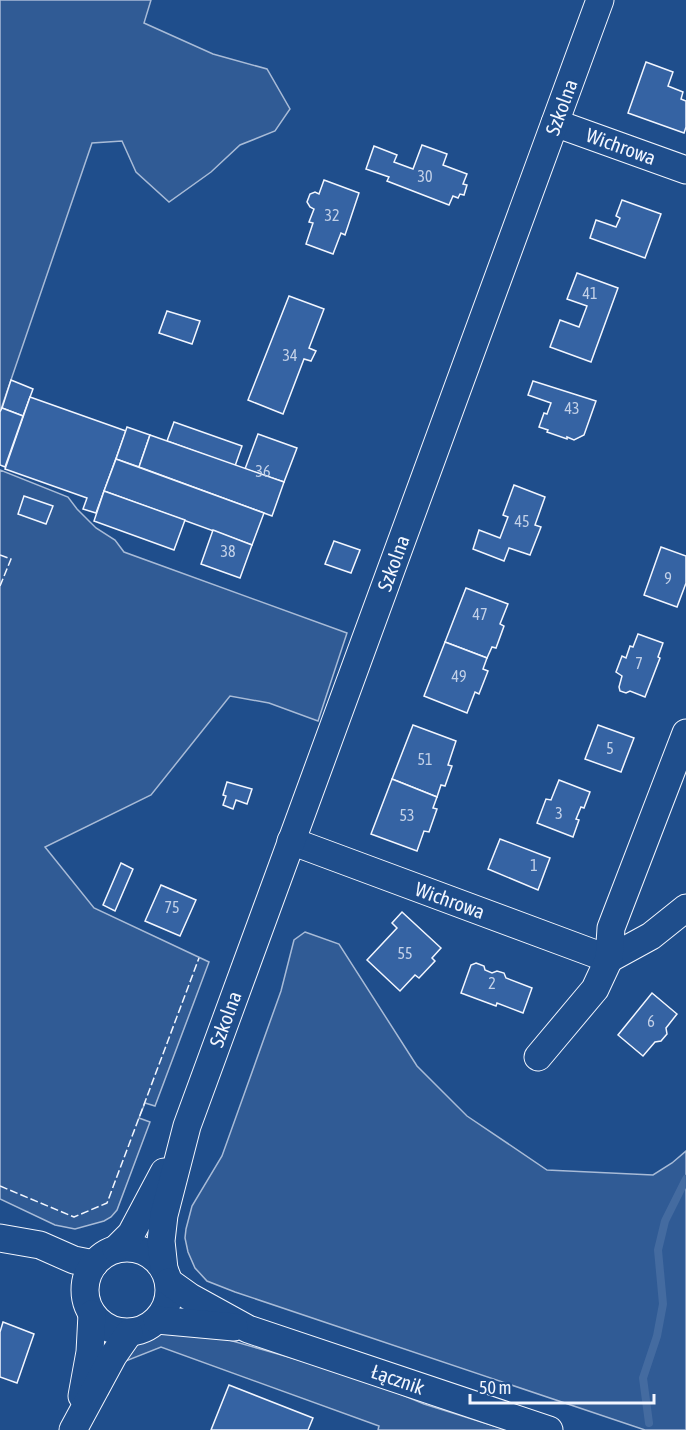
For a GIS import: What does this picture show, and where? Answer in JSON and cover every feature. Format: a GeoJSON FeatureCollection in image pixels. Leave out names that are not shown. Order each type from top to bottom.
{"type":"FeatureCollection","features":[{"type":"Feature","properties":{"kind":"street","name":"Szkolna"},"geometry":{"type":"LineString","coordinates":[[166,1275],[161,1241],[164,1215],[187,1126],[600,0]]}},
{"type":"Feature","properties":{"kind":"street","name":"Wichrowa"},"geometry":{"type":"LineString","coordinates":[[555,123],[686,170]]}},
{"type":"Feature","properties":{"kind":"street"},"geometry":{"type":"LineString","coordinates":[[538,1057],[595,988],[609,959],[611,928],[686,733]]}},
{"type":"Feature","properties":{"kind":"street","name":"Wichrowa"},"geometry":{"type":"LineString","coordinates":[[291,841],[609,959]]}},
{"type":"Feature","properties":{"kind":"street"},"geometry":{"type":"LineString","coordinates":[[609,959],[651,936],[686,908]]}},
{"type":"Feature","properties":{"kind":"street","name":"Szkolna"},"geometry":{"type":"LineString","coordinates":[[97,1279],[131,1234],[187,1126]]}},
{"type":"Feature","properties":{"kind":"street"},"geometry":{"type":"LineString","coordinates":[[0,1238],[40,1245],[74,1260],[97,1279],[101,1323],[113,1330],[129,1333],[144,1329],[157,1320],[166,1307],[169,1296],[166,1275],[154,1258],[142,1251],[129,1248],[97,1279],[90,1352],[75,1425]]}},
{"type":"Feature","properties":{"kind":"street"},"geometry":{"type":"LineString","coordinates":[[0,1243],[33,1262],[66,1275],[97,1279]]}},
{"type":"Feature","properties":{"kind":"street","name":"Łącznik"},"geometry":{"type":"LineString","coordinates":[[166,1275],[190,1298],[248,1329],[549,1430]]}},
{"type":"Feature","properties":{"kind":"street","name":"Łącznik"},"geometry":{"type":"LineString","coordinates":[[157,1320],[248,1329]]}},
{"type":"Feature","properties":{"kind":"street"},"geometry":{"type":"LineString","coordinates":[[75,1425],[112,1356],[129,1333]]}},
{"type":"Feature","properties":{"kind":"shaded area"},"geometry":{"type":"Polygon","coordinates":[[[0,0],[151,0],[144,23],[213,54],[267,69],[290,109],[275,131],[240,145],[211,172],[169,202],[136,172],[122,141],[92,143],[0,412],[0,0]]]}},
{"type":"Feature","properties":{"kind":"shaded area"},"geometry":{"type":"Polygon","coordinates":[[[0,470],[68,497],[96,528],[115,540],[124,552],[347,633],[318,721],[269,703],[230,696],[151,795],[45,847],[94,908],[209,962],[155,1106],[145,1103],[139,1118],[150,1122],[117,1210],[104,1221],[75,1229],[55,1225],[0,1199],[0,470]]]}},
{"type":"Feature","properties":{"kind":"shaded area"},"geometry":{"type":"Polygon","coordinates":[[[305,932],[339,944],[417,1066],[467,1116],[547,1170],[653,1175],[686,1151],[686,1430],[645,1430],[235,1292],[207,1281],[195,1268],[185,1238],[192,1206],[222,1156],[281,991],[294,940],[305,932]]]}},
{"type":"Feature","properties":{"kind":"shaded area"},"geometry":{"type":"Polygon","coordinates":[[[173,1328],[187,1328],[362,1378],[424,1404],[507,1430],[378,1430],[379,1426],[161,1347],[123,1362],[108,1394],[104,1388],[122,1355],[140,1342],[173,1328]]]}},
{"type":"Feature","properties":{"kind":"building"},"geometry":{"type":"Polygon","coordinates":[[[646,62],[673,72],[668,86],[683,92],[681,99],[686,101],[684,133],[628,113],[646,62]]]}},
{"type":"Feature","properties":{"kind":"building"},"geometry":{"type":"Polygon","coordinates":[[[422,145],[447,154],[443,165],[467,174],[463,184],[467,185],[464,195],[460,194],[458,198],[453,196],[449,205],[387,181],[389,177],[366,169],[374,146],[397,155],[394,162],[413,169],[422,145]]]}},
{"type":"Feature","properties":{"kind":"building"},"geometry":{"type":"Polygon","coordinates":[[[324,180],[359,193],[345,235],[341,233],[333,254],[306,244],[313,223],[309,222],[314,209],[307,202],[310,194],[315,192],[319,194],[324,180]]]}},
{"type":"Feature","properties":{"kind":"building"},"geometry":{"type":"Polygon","coordinates":[[[622,200],[661,214],[645,258],[590,238],[596,220],[616,227],[620,218],[616,216],[622,200]]]}},
{"type":"Feature","properties":{"kind":"building"},"geometry":{"type":"Polygon","coordinates":[[[577,273],[618,288],[591,362],[550,347],[560,320],[579,327],[587,306],[567,299],[577,273]]]}},
{"type":"Feature","properties":{"kind":"building"},"geometry":{"type":"Polygon","coordinates":[[[289,296],[324,309],[309,348],[316,351],[311,361],[304,359],[283,414],[248,400],[289,296]]]}},
{"type":"Feature","properties":{"kind":"building"},"geometry":{"type":"Polygon","coordinates":[[[167,311],[200,321],[192,344],[159,333],[167,311]]]}},
{"type":"Feature","properties":{"kind":"building"},"geometry":{"type":"Polygon","coordinates":[[[11,380],[33,389],[23,416],[2,408],[11,380]]]}},
{"type":"Feature","properties":{"kind":"building"},"geometry":{"type":"Polygon","coordinates":[[[533,381],[596,401],[584,435],[574,440],[567,437],[567,439],[539,427],[551,403],[528,395],[533,381]]]}},
{"type":"Feature","properties":{"kind":"building"},"geometry":{"type":"Polygon","coordinates":[[[30,397],[126,431],[96,513],[83,509],[87,498],[5,469],[30,397]]]}},
{"type":"Feature","properties":{"kind":"building"},"geometry":{"type":"Polygon","coordinates":[[[2,408],[23,416],[5,467],[0,465],[0,412],[2,408]]]}},
{"type":"Feature","properties":{"kind":"building"},"geometry":{"type":"Polygon","coordinates":[[[174,422],[242,446],[235,466],[167,441],[174,422]]]}},
{"type":"Feature","properties":{"kind":"building"},"geometry":{"type":"Polygon","coordinates":[[[127,427],[150,435],[139,467],[116,459],[127,427]]]}},
{"type":"Feature","properties":{"kind":"building"},"geometry":{"type":"Polygon","coordinates":[[[258,434],[297,448],[284,482],[245,469],[258,434]]]}},
{"type":"Feature","properties":{"kind":"building"},"geometry":{"type":"Polygon","coordinates":[[[150,435],[284,482],[272,516],[139,467],[150,435]]]}},
{"type":"Feature","properties":{"kind":"building"},"geometry":{"type":"Polygon","coordinates":[[[116,459],[264,513],[252,545],[104,491],[116,459]]]}},
{"type":"Feature","properties":{"kind":"building"},"geometry":{"type":"Polygon","coordinates":[[[514,485],[545,497],[535,525],[541,527],[530,555],[509,548],[504,561],[473,549],[479,530],[500,538],[508,517],[503,515],[514,485]]]}},
{"type":"Feature","properties":{"kind":"building"},"geometry":{"type":"Polygon","coordinates":[[[104,491],[185,520],[174,550],[94,521],[104,491]]]}},
{"type":"Feature","properties":{"kind":"building"},"geometry":{"type":"Polygon","coordinates":[[[24,496],[53,506],[46,524],[18,514],[24,496]]]}},
{"type":"Feature","properties":{"kind":"building"},"geometry":{"type":"Polygon","coordinates":[[[213,530],[252,545],[240,578],[201,564],[213,530]]]}},
{"type":"Feature","properties":{"kind":"building"},"geometry":{"type":"Polygon","coordinates":[[[334,541],[360,550],[351,573],[325,564],[334,541]]]}},
{"type":"Feature","properties":{"kind":"building"},"geometry":{"type":"Polygon","coordinates":[[[661,547],[686,556],[686,583],[677,607],[644,595],[661,547]]]}},
{"type":"Feature","properties":{"kind":"building"},"geometry":{"type":"Polygon","coordinates":[[[466,588],[508,604],[500,624],[504,626],[496,648],[492,647],[487,658],[445,642],[466,588]]]}},
{"type":"Feature","properties":{"kind":"building"},"geometry":{"type":"Polygon","coordinates":[[[638,634],[663,643],[658,657],[660,658],[645,697],[630,691],[626,693],[620,691],[622,676],[616,672],[622,656],[626,658],[638,634]]]}},
{"type":"Feature","properties":{"kind":"building"},"geometry":{"type":"Polygon","coordinates":[[[445,642],[487,658],[483,669],[488,671],[479,694],[475,692],[467,713],[424,696],[445,642]]]}},
{"type":"Feature","properties":{"kind":"building"},"geometry":{"type":"Polygon","coordinates":[[[413,725],[456,741],[448,765],[452,766],[445,786],[441,785],[437,797],[392,779],[413,725]]]}},
{"type":"Feature","properties":{"kind":"building"},"geometry":{"type":"Polygon","coordinates":[[[598,725],[634,738],[621,772],[585,759],[598,725]]]}},
{"type":"Feature","properties":{"kind":"building"},"geometry":{"type":"Polygon","coordinates":[[[392,779],[437,797],[433,808],[437,809],[429,832],[424,831],[417,851],[371,834],[392,779]]]}},
{"type":"Feature","properties":{"kind":"building"},"geometry":{"type":"Polygon","coordinates":[[[559,780],[590,792],[584,808],[581,807],[576,819],[579,820],[573,837],[537,823],[546,799],[551,800],[559,780]]]}},
{"type":"Feature","properties":{"kind":"building"},"geometry":{"type":"Polygon","coordinates":[[[227,782],[252,789],[247,804],[236,800],[233,809],[223,805],[227,782]]]}},
{"type":"Feature","properties":{"kind":"building"},"geometry":{"type":"Polygon","coordinates":[[[500,839],[550,858],[538,890],[488,869],[500,839]]]}},
{"type":"Feature","properties":{"kind":"building"},"geometry":{"type":"Polygon","coordinates":[[[121,863],[133,869],[115,911],[103,905],[121,863]]]}},
{"type":"Feature","properties":{"kind":"building"},"geometry":{"type":"Polygon","coordinates":[[[161,885],[196,900],[180,936],[145,921],[161,885]]]}},
{"type":"Feature","properties":{"kind":"building"},"geometry":{"type":"Polygon","coordinates":[[[402,912],[441,948],[432,958],[435,961],[419,978],[415,975],[400,991],[367,960],[397,928],[392,923],[402,912]]]}},
{"type":"Feature","properties":{"kind":"building"},"geometry":{"type":"Polygon","coordinates":[[[476,963],[484,966],[485,970],[492,973],[497,971],[504,973],[506,978],[532,988],[523,1013],[461,993],[471,965],[476,963]]]}},
{"type":"Feature","properties":{"kind":"building"},"geometry":{"type":"Polygon","coordinates":[[[652,993],[677,1014],[666,1028],[667,1034],[661,1041],[655,1042],[643,1056],[618,1035],[652,993]]]}},
{"type":"Feature","properties":{"kind":"building"},"geometry":{"type":"Polygon","coordinates":[[[3,1322],[34,1334],[17,1383],[0,1377],[0,1332],[3,1322]]]}},
{"type":"Feature","properties":{"kind":"building"},"geometry":{"type":"Polygon","coordinates":[[[229,1385],[313,1418],[308,1430],[211,1430],[229,1385]]]}},
{"type":"Feature","properties":{"kind":"waterway"},"geometry":{"type":"LineString","coordinates":[[649,1423],[643,1378],[657,1336],[663,1304],[658,1250],[665,1221],[686,1179]]}},
{"type":"Feature","properties":{"kind":"fence"},"geometry":{"type":"LineString","coordinates":[[0,555],[11,559],[0,586]]}},
{"type":"Feature","properties":{"kind":"fence"},"geometry":{"type":"LineString","coordinates":[[0,1186],[74,1217],[107,1203],[199,958]]}}]}
